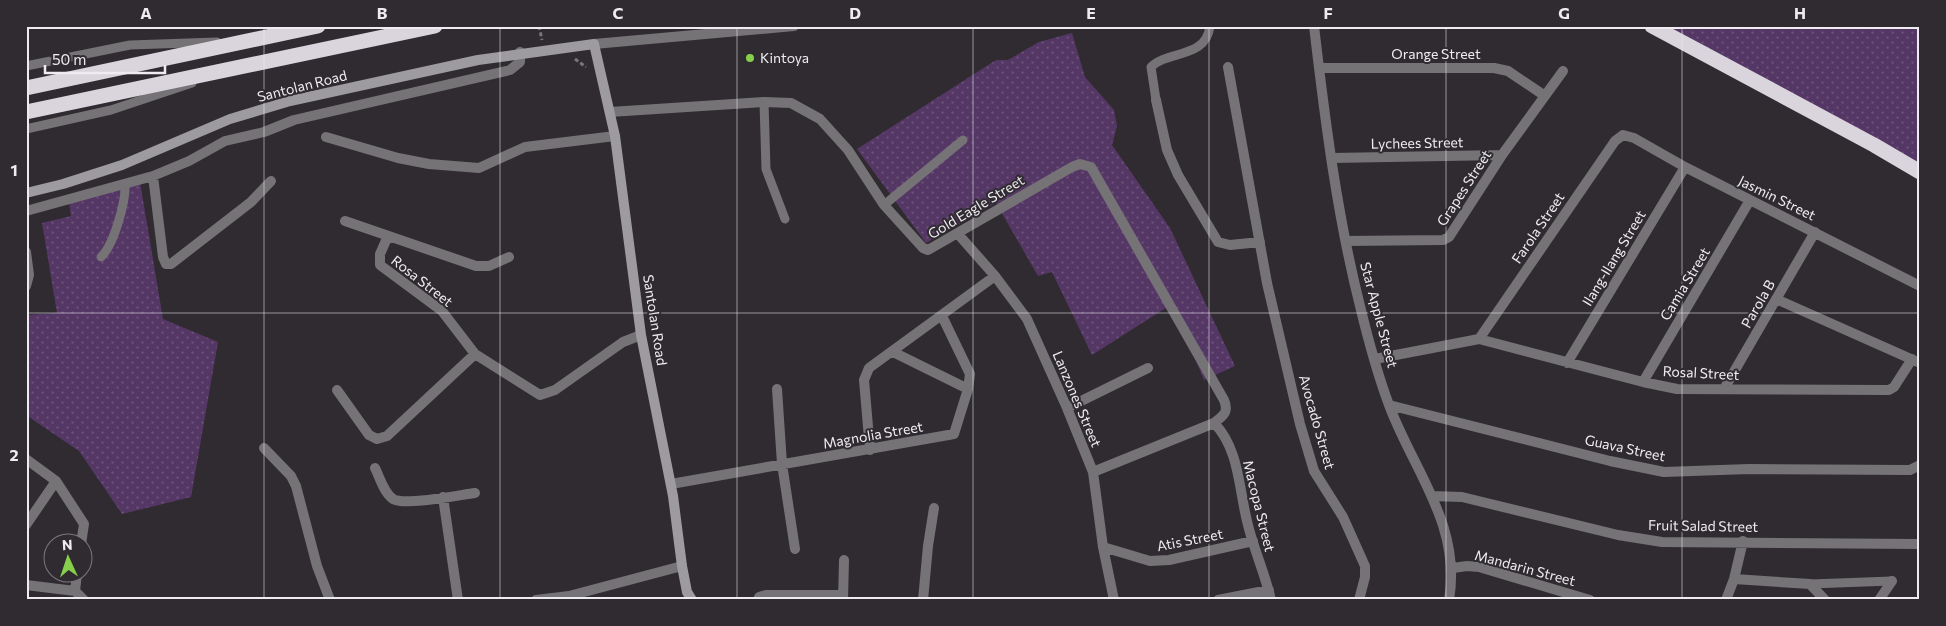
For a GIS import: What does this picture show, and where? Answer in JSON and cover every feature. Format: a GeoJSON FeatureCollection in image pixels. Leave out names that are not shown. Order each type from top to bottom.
{"type":"FeatureCollection","features":[{"type":"Feature","properties":{"kind":"highway"},"geometry":{"type":"LineString","coordinates":[[26,88],[318,26]]}},
{"type":"Feature","properties":{"kind":"highway"},"geometry":{"type":"LineString","coordinates":[[26,112],[435,26]]}},
{"type":"Feature","properties":{"kind":"highway"},"geometry":{"type":"LineString","coordinates":[[1652,26],[1874,145],[1920,172]]}},
{"type":"Feature","properties":{"kind":"street","name":"Santolan Road"},"geometry":{"type":"LineString","coordinates":[[26,193],[122,165],[230,120],[290,101],[520,52],[794,26]]}},
{"type":"Feature","properties":{"kind":"street","name":"Star Apple Street"},"geometry":{"type":"LineString","coordinates":[[1314,26],[1332,158],[1346,241],[1360,307],[1389,405],[1432,496],[1444,529],[1453,568],[1452,599]]}},
{"type":"Feature","properties":{"kind":"street","name":"Santolan Road"},"geometry":{"type":"LineString","coordinates":[[594,44],[615,136],[641,335],[671,484],[687,592],[692,600]]}},
{"type":"Feature","properties":{"kind":"street"},"geometry":{"type":"LineString","coordinates":[[26,211],[152,176],[189,161],[225,141],[264,132],[294,120],[510,70],[520,62],[520,52]]}},
{"type":"Feature","properties":{"kind":"street","name":"Avocado Street"},"geometry":{"type":"LineString","coordinates":[[1228,67],[1245,170],[1267,283],[1314,471],[1343,517],[1365,566],[1365,577],[1359,600]]}},
{"type":"Feature","properties":{"kind":"street","name":"Orange Street"},"geometry":{"type":"LineString","coordinates":[[1319,68],[1494,68],[1508,71],[1546,96]]}},
{"type":"Feature","properties":{"kind":"street","name":"Grapes Street"},"geometry":{"type":"LineString","coordinates":[[1346,241],[1443,240],[1449,238],[1502,155],[1563,70]]}},
{"type":"Feature","properties":{"kind":"street"},"geometry":{"type":"LineString","coordinates":[[1156,100],[1167,150],[1178,175],[1218,242],[1230,245],[1260,242]]}},
{"type":"Feature","properties":{"kind":"street","name":"Gold Eagle Street"},"geometry":{"type":"LineString","coordinates":[[610,112],[764,102],[791,103],[820,119],[848,150],[884,205],[923,248],[928,250],[1072,168],[1080,164],[1091,167],[1224,400],[1227,410],[1226,414],[1214,423]]}},
{"type":"Feature","properties":{"kind":"street","name":"Jasmin Street"},"geometry":{"type":"LineString","coordinates":[[1623,135],[1634,138],[1685,167],[1920,286]]}},
{"type":"Feature","properties":{"kind":"street","name":"Farola Street"},"geometry":{"type":"LineString","coordinates":[[1479,339],[1615,141],[1623,135]]}},
{"type":"Feature","properties":{"kind":"street"},"geometry":{"type":"LineString","coordinates":[[326,137],[398,158],[429,164],[479,168],[525,147],[615,136]]}},
{"type":"Feature","properties":{"kind":"street","name":"Lychees Street"},"geometry":{"type":"LineString","coordinates":[[1332,158],[1502,155]]}},
{"type":"Feature","properties":{"kind":"street","name":"Ilang-Ilang Street"},"geometry":{"type":"LineString","coordinates":[[1567,363],[1685,167]]}},
{"type":"Feature","properties":{"kind":"street"},"geometry":{"type":"LineString","coordinates":[[152,176],[163,257],[166,264],[170,264],[250,202],[270,181]]}},
{"type":"Feature","properties":{"kind":"street","name":"Camia Street"},"geometry":{"type":"LineString","coordinates":[[1643,382],[1750,200]]}},
{"type":"Feature","properties":{"kind":"street","name":"Rosa Street"},"geometry":{"type":"LineString","coordinates":[[345,222],[476,266],[489,266],[509,257]]}},
{"type":"Feature","properties":{"kind":"street","name":"Parola B"},"geometry":{"type":"LineString","coordinates":[[1724,389],[1815,232]]}},
{"type":"Feature","properties":{"kind":"street","name":"Lanzones Street"},"geometry":{"type":"LineString","coordinates":[[958,234],[996,276],[1027,319],[1066,408],[1093,472],[1103,547],[1114,600]]}},
{"type":"Feature","properties":{"kind":"street","name":"Rosa Street"},"geometry":{"type":"LineString","coordinates":[[388,236],[380,254],[380,266],[442,311],[475,354],[540,395],[547,394],[623,342],[641,335]]}},
{"type":"Feature","properties":{"kind":"street"},"geometry":{"type":"LineString","coordinates":[[26,252],[29,275],[26,286]]}},
{"type":"Feature","properties":{"kind":"street"},"geometry":{"type":"LineString","coordinates":[[870,450],[865,374],[869,368],[996,276]]}},
{"type":"Feature","properties":{"kind":"street"},"geometry":{"type":"LineString","coordinates":[[1776,300],[1916,361]]}},
{"type":"Feature","properties":{"kind":"street","name":"Magnolia Street"},"geometry":{"type":"LineString","coordinates":[[671,484],[954,434],[968,389],[970,374],[968,366],[942,316]]}},
{"type":"Feature","properties":{"kind":"street"},"geometry":{"type":"LineString","coordinates":[[1375,359],[1479,339]]}},
{"type":"Feature","properties":{"kind":"street","name":"Rosal Street"},"geometry":{"type":"LineString","coordinates":[[1479,339],[1567,363],[1677,389],[1889,390],[1894,387],[1916,361]]}},
{"type":"Feature","properties":{"kind":"street"},"geometry":{"type":"LineString","coordinates":[[893,352],[968,389]]}},
{"type":"Feature","properties":{"kind":"street"},"geometry":{"type":"LineString","coordinates":[[337,390],[369,436],[377,439],[387,436],[475,354]]}},
{"type":"Feature","properties":{"kind":"street"},"geometry":{"type":"LineString","coordinates":[[1066,408],[1148,368]]}},
{"type":"Feature","properties":{"kind":"street"},"geometry":{"type":"LineString","coordinates":[[777,389],[782,464],[795,549]]}},
{"type":"Feature","properties":{"kind":"street","name":"Guava Street"},"geometry":{"type":"LineString","coordinates":[[1389,405],[1610,461],[1664,472],[1749,469],[1910,470],[1920,465]]}},
{"type":"Feature","properties":{"kind":"street"},"geometry":{"type":"LineString","coordinates":[[1093,472],[1214,423]]}},
{"type":"Feature","properties":{"kind":"street","name":"Macopa Street"},"geometry":{"type":"LineString","coordinates":[[1214,423],[1220,429],[1234,461],[1253,540],[1270,595]]}},
{"type":"Feature","properties":{"kind":"street"},"geometry":{"type":"LineString","coordinates":[[264,448],[291,476],[296,486],[317,566],[330,600]]}},
{"type":"Feature","properties":{"kind":"street"},"geometry":{"type":"LineString","coordinates":[[26,459],[56,481],[84,524],[82,534]]}},
{"type":"Feature","properties":{"kind":"street"},"geometry":{"type":"LineString","coordinates":[[375,468],[388,494],[395,500],[475,493]]}},
{"type":"Feature","properties":{"kind":"street"},"geometry":{"type":"LineString","coordinates":[[26,525],[56,481]]}},
{"type":"Feature","properties":{"kind":"street","name":"Fruit Salad Street"},"geometry":{"type":"LineString","coordinates":[[1432,496],[1462,497],[1618,536],[1662,542],[1743,541],[1918,544]]}},
{"type":"Feature","properties":{"kind":"street"},"geometry":{"type":"LineString","coordinates":[[444,497],[458,600]]}},
{"type":"Feature","properties":{"kind":"street"},"geometry":{"type":"LineString","coordinates":[[923,600],[934,508]]}},
{"type":"Feature","properties":{"kind":"street","name":"Atis Street"},"geometry":{"type":"LineString","coordinates":[[1103,547],[1150,561],[1168,560],[1253,540]]}},
{"type":"Feature","properties":{"kind":"street"},"geometry":{"type":"LineString","coordinates":[[1726,600],[1734,579],[1743,541]]}},
{"type":"Feature","properties":{"kind":"street"},"geometry":{"type":"LineString","coordinates":[[758,598],[766,595],[843,597],[844,560]]}},
{"type":"Feature","properties":{"kind":"street"},"geometry":{"type":"LineString","coordinates":[[536,600],[569,596],[682,566]]}},
{"type":"Feature","properties":{"kind":"street","name":"Mandarin Street"},"geometry":{"type":"LineString","coordinates":[[1453,568],[1479,567],[1590,600]]}},
{"type":"Feature","properties":{"kind":"street"},"geometry":{"type":"LineString","coordinates":[[1734,579],[1810,584],[1825,600]]}},
{"type":"Feature","properties":{"kind":"street"},"geometry":{"type":"LineString","coordinates":[[1879,600],[1892,581]]}},
{"type":"Feature","properties":{"kind":"street"},"geometry":{"type":"LineString","coordinates":[[75,591],[76,584]]}},
{"type":"Feature","properties":{"kind":"street"},"geometry":{"type":"LineString","coordinates":[[26,585],[75,591],[84,600]]}},
{"type":"Feature","properties":{"kind":"street"},"geometry":{"type":"LineString","coordinates":[[1218,600],[1270,595]]}},
{"type":"Feature","properties":{"kind":"lane"},"geometry":{"type":"LineString","coordinates":[[1156,100],[1151,67],[1157,61],[1194,51],[1206,39],[1210,26]]}},
{"type":"Feature","properties":{"kind":"lane"},"geometry":{"type":"LineString","coordinates":[[26,66],[130,45],[245,41]]}},
{"type":"Feature","properties":{"kind":"lane"},"geometry":{"type":"LineString","coordinates":[[26,129],[112,110],[248,64]]}},
{"type":"Feature","properties":{"kind":"lane"},"geometry":{"type":"LineString","coordinates":[[764,102],[766,169],[785,219]]}},
{"type":"Feature","properties":{"kind":"lane"},"geometry":{"type":"LineString","coordinates":[[884,205],[962,140]]}},
{"type":"Feature","properties":{"kind":"lane"},"geometry":{"type":"LineString","coordinates":[[101,257],[107,251],[113,238],[126,196],[125,184]]}},
{"type":"Feature","properties":{"kind":"lane"},"geometry":{"type":"LineString","coordinates":[[1810,584],[1892,581]]}},
{"type":"Feature","properties":{"kind":"shaded area"},"geometry":{"type":"Polygon","coordinates":[[[1668,26],[1920,26],[1920,165],[1668,26]]]}},
{"type":"Feature","properties":{"kind":"shaded area"},"geometry":{"type":"Polygon","coordinates":[[[1072,33],[1085,77],[1114,110],[1117,126],[1112,145],[1170,228],[1235,366],[1204,380],[1172,304],[1092,355],[1052,272],[1038,276],[996,203],[926,243],[857,149],[996,60],[1008,60],[1039,42],[1072,33]]]}},
{"type":"Feature","properties":{"kind":"shaded area"},"geometry":{"type":"Polygon","coordinates":[[[140,182],[163,319],[218,342],[191,497],[122,514],[79,451],[26,415],[26,315],[57,313],[42,223],[71,216],[69,202],[140,182]]]}},
{"type":"Feature","properties":{"kind":"place","name":"Kintoya"},"geometry":{"type":"Point","coordinates":[750,58]}}]}
